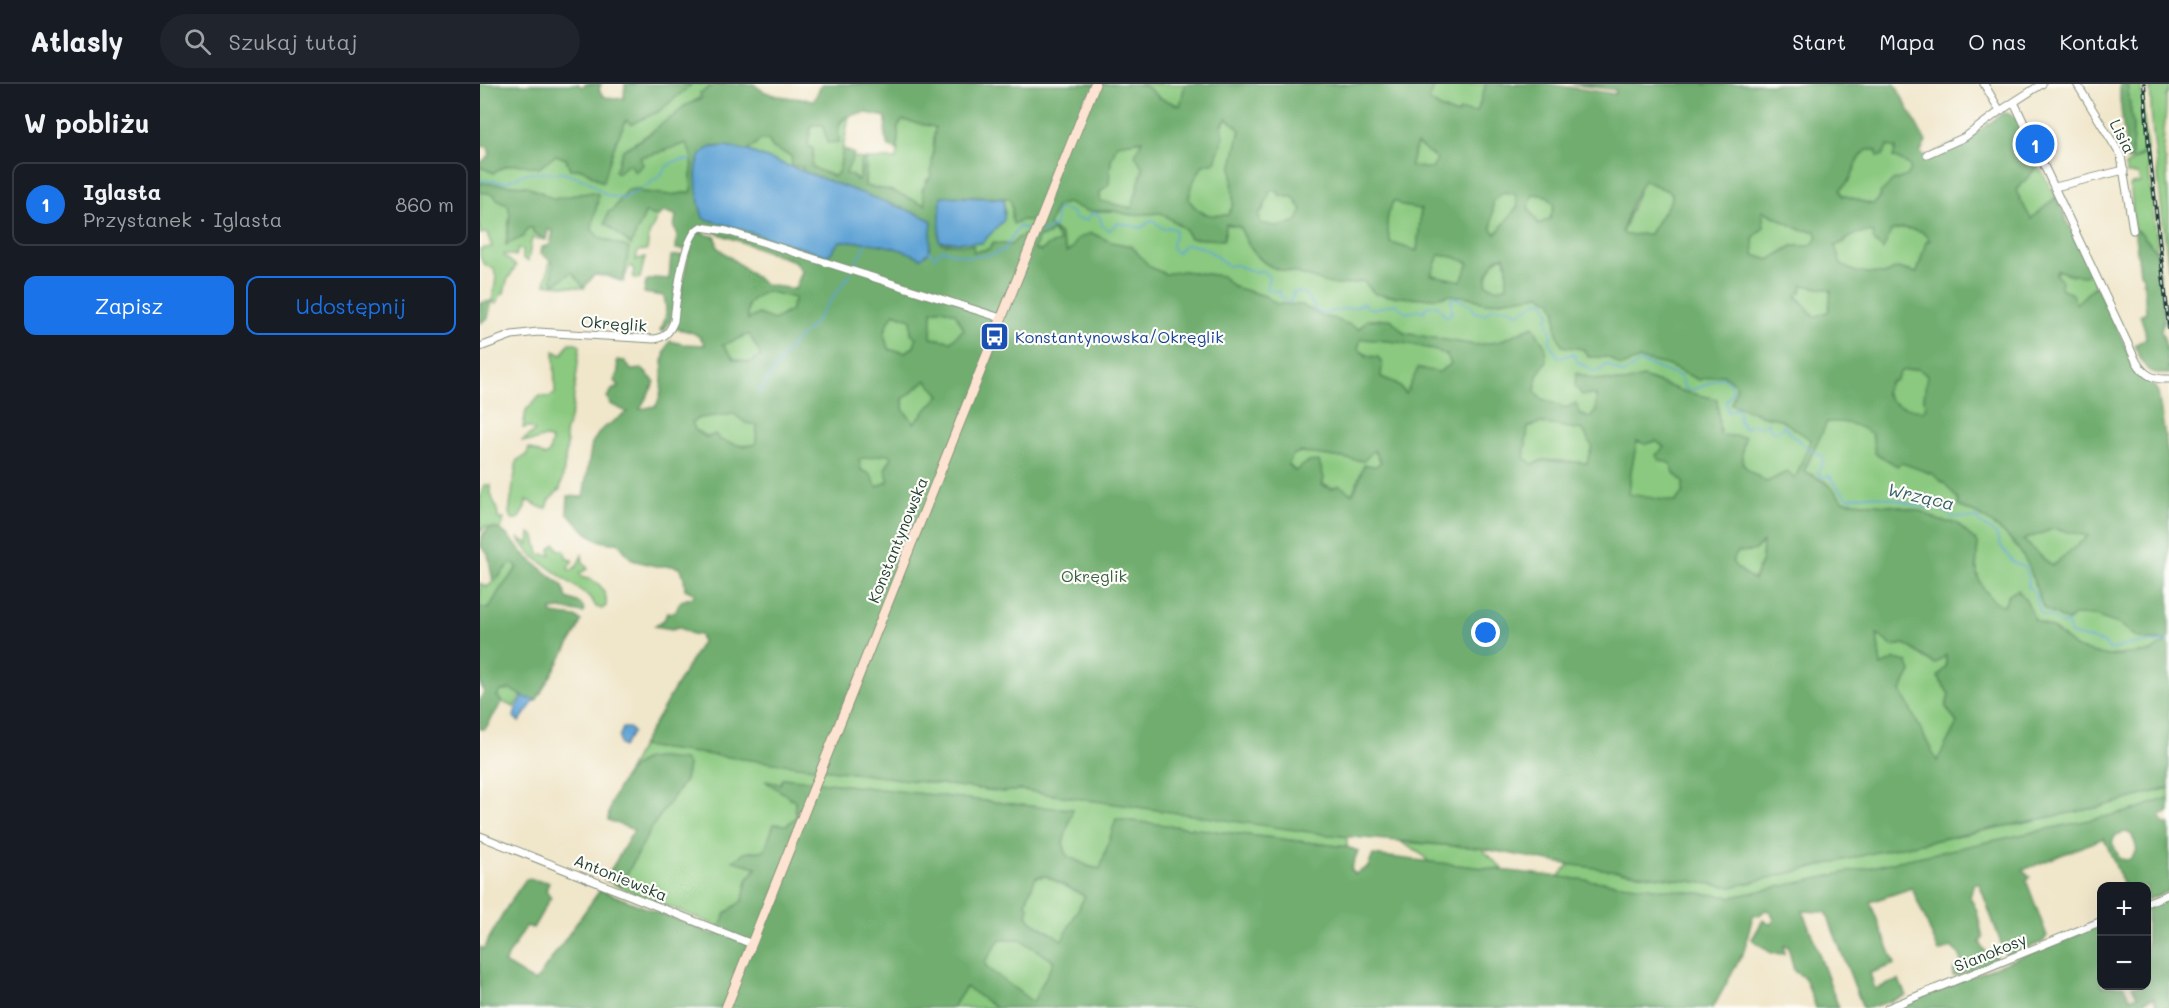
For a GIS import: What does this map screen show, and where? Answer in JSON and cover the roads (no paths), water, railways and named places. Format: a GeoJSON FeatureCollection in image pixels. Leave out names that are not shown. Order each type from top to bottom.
{"type":"FeatureCollection","features":[{"type":"Feature","properties":{"kind":"main road","name":"Konstantynowska"},"geometry":{"type":"LineString","coordinates":[[726,1008],[1095,84]]}},
{"type":"Feature","properties":{"kind":"street"},"geometry":{"type":"LineString","coordinates":[[1984,84],[2000,111]]}},
{"type":"Feature","properties":{"kind":"street","name":"Lisia"},"geometry":{"type":"LineString","coordinates":[[2077,84],[2121,156],[2133,230]]}},
{"type":"Feature","properties":{"kind":"street"},"geometry":{"type":"LineString","coordinates":[[1927,154],[1965,137],[2037,85]]}},
{"type":"Feature","properties":{"kind":"street"},"geometry":{"type":"LineString","coordinates":[[2014,102],[2140,366],[2151,377],[2169,379]]}},
{"type":"Feature","properties":{"kind":"street","name":"Lisia"},"geometry":{"type":"LineString","coordinates":[[2055,188],[2124,170]]}},
{"type":"Feature","properties":{"kind":"street","name":"Okręglik"},"geometry":{"type":"LineString","coordinates":[[480,347],[512,335],[538,332],[650,339],[663,337],[670,331],[674,321],[687,243],[694,231],[701,227],[727,231],[1001,318]]}},
{"type":"Feature","properties":{"kind":"street","name":"Antoniewska"},"geometry":{"type":"LineString","coordinates":[[480,836],[752,944]]}},
{"type":"Feature","properties":{"kind":"street"},"geometry":{"type":"LineString","coordinates":[[2151,901],[2169,894]]}},
{"type":"Feature","properties":{"kind":"street","name":"Sianokosy"},"geometry":{"type":"LineString","coordinates":[[1888,1008],[2097,923]]}},
{"type":"Feature","properties":{"kind":"water"},"geometry":{"type":"Polygon","coordinates":[[[726,146],[748,151],[932,221],[929,252],[921,258],[881,245],[840,241],[828,256],[703,218],[696,181],[698,162],[701,154],[707,149],[726,146]]]}},
{"type":"Feature","properties":{"kind":"water"},"geometry":{"type":"Polygon","coordinates":[[[941,196],[1004,199],[1004,220],[982,243],[939,241],[941,196]]]}},
{"type":"Feature","properties":{"kind":"water"},"geometry":{"type":"Polygon","coordinates":[[[523,697],[535,700],[519,722],[514,717],[516,708],[523,697]]]}},
{"type":"Feature","properties":{"kind":"water"},"geometry":{"type":"Polygon","coordinates":[[[623,728],[629,728],[633,732],[623,747],[620,745],[619,737],[623,728]]]}},
{"type":"Feature","properties":{"kind":"waterway","name":"Wrząca"},"geometry":{"type":"LineString","coordinates":[[480,180],[506,182],[527,173],[563,173],[588,181],[606,195],[622,199],[652,182],[673,162],[691,160]]}},
{"type":"Feature","properties":{"kind":"waterway","name":"Wrząca"},"geometry":{"type":"LineString","coordinates":[[1041,233],[1055,226],[1057,210],[1061,209],[1072,212],[1075,219],[1088,220],[1089,215],[1094,213],[1099,215],[1103,227],[1110,230],[1118,223],[1140,228],[1153,220],[1163,229],[1169,227],[1176,230],[1172,245],[1177,253],[1186,244],[1210,251],[1228,266],[1236,265],[1256,272],[1262,270],[1269,277],[1266,290],[1279,291],[1281,297],[1290,302],[1293,297],[1292,293],[1301,292],[1310,300],[1316,311],[1323,313],[1355,308],[1362,303],[1371,309],[1395,304],[1407,313],[1419,310],[1424,312],[1426,307],[1435,305],[1447,317],[1452,313],[1451,299],[1455,297],[1472,306],[1474,312],[1486,314],[1492,308],[1509,308],[1517,313],[1537,301],[1545,302],[1550,314],[1547,319],[1552,335],[1549,342],[1559,358],[1573,354],[1578,362],[1595,372],[1601,370],[1606,364],[1623,374],[1641,362],[1681,377],[1685,389],[1693,390],[1723,377],[1731,384],[1733,391],[1726,402],[1728,412],[1735,408],[1740,413],[1738,419],[1745,429],[1750,425],[1761,427],[1768,422],[1771,431],[1780,431],[1783,425],[1802,443],[1824,457],[1818,474],[1824,477],[1830,476],[1848,498],[1869,495],[1889,498],[1942,510],[1951,517],[1977,518],[1980,523],[1996,534],[2000,545],[2013,562],[2024,567],[2029,577],[2028,587],[2034,592],[2041,614],[2063,625],[2068,623],[2071,634],[2104,643],[2110,650],[2132,644],[2169,641]]}},
{"type":"Feature","properties":{"kind":"waterway","name":"Wrząca"},"geometry":{"type":"LineString","coordinates":[[929,251],[935,257],[943,250],[967,257],[991,255],[1004,250],[1019,226],[1030,231]]}},
{"type":"Feature","properties":{"kind":"waterway"},"geometry":{"type":"LineString","coordinates":[[853,268],[868,241]]}},
{"type":"Feature","properties":{"kind":"waterway"},"geometry":{"type":"LineString","coordinates":[[759,393],[796,340],[812,326],[851,273]]}},
{"type":"Feature","properties":{"kind":"railway"},"geometry":{"type":"LineString","coordinates":[[2144,84],[2169,328]]}},
{"type":"Feature","properties":{"kind":"place","name":"Iglasta"},"geometry":{"type":"Point","coordinates":[2035,144]}},
{"type":"Feature","properties":{"kind":"place","name":"Konstantynowska/Okręglik"},"geometry":{"type":"Point","coordinates":[994,336]}}]}
